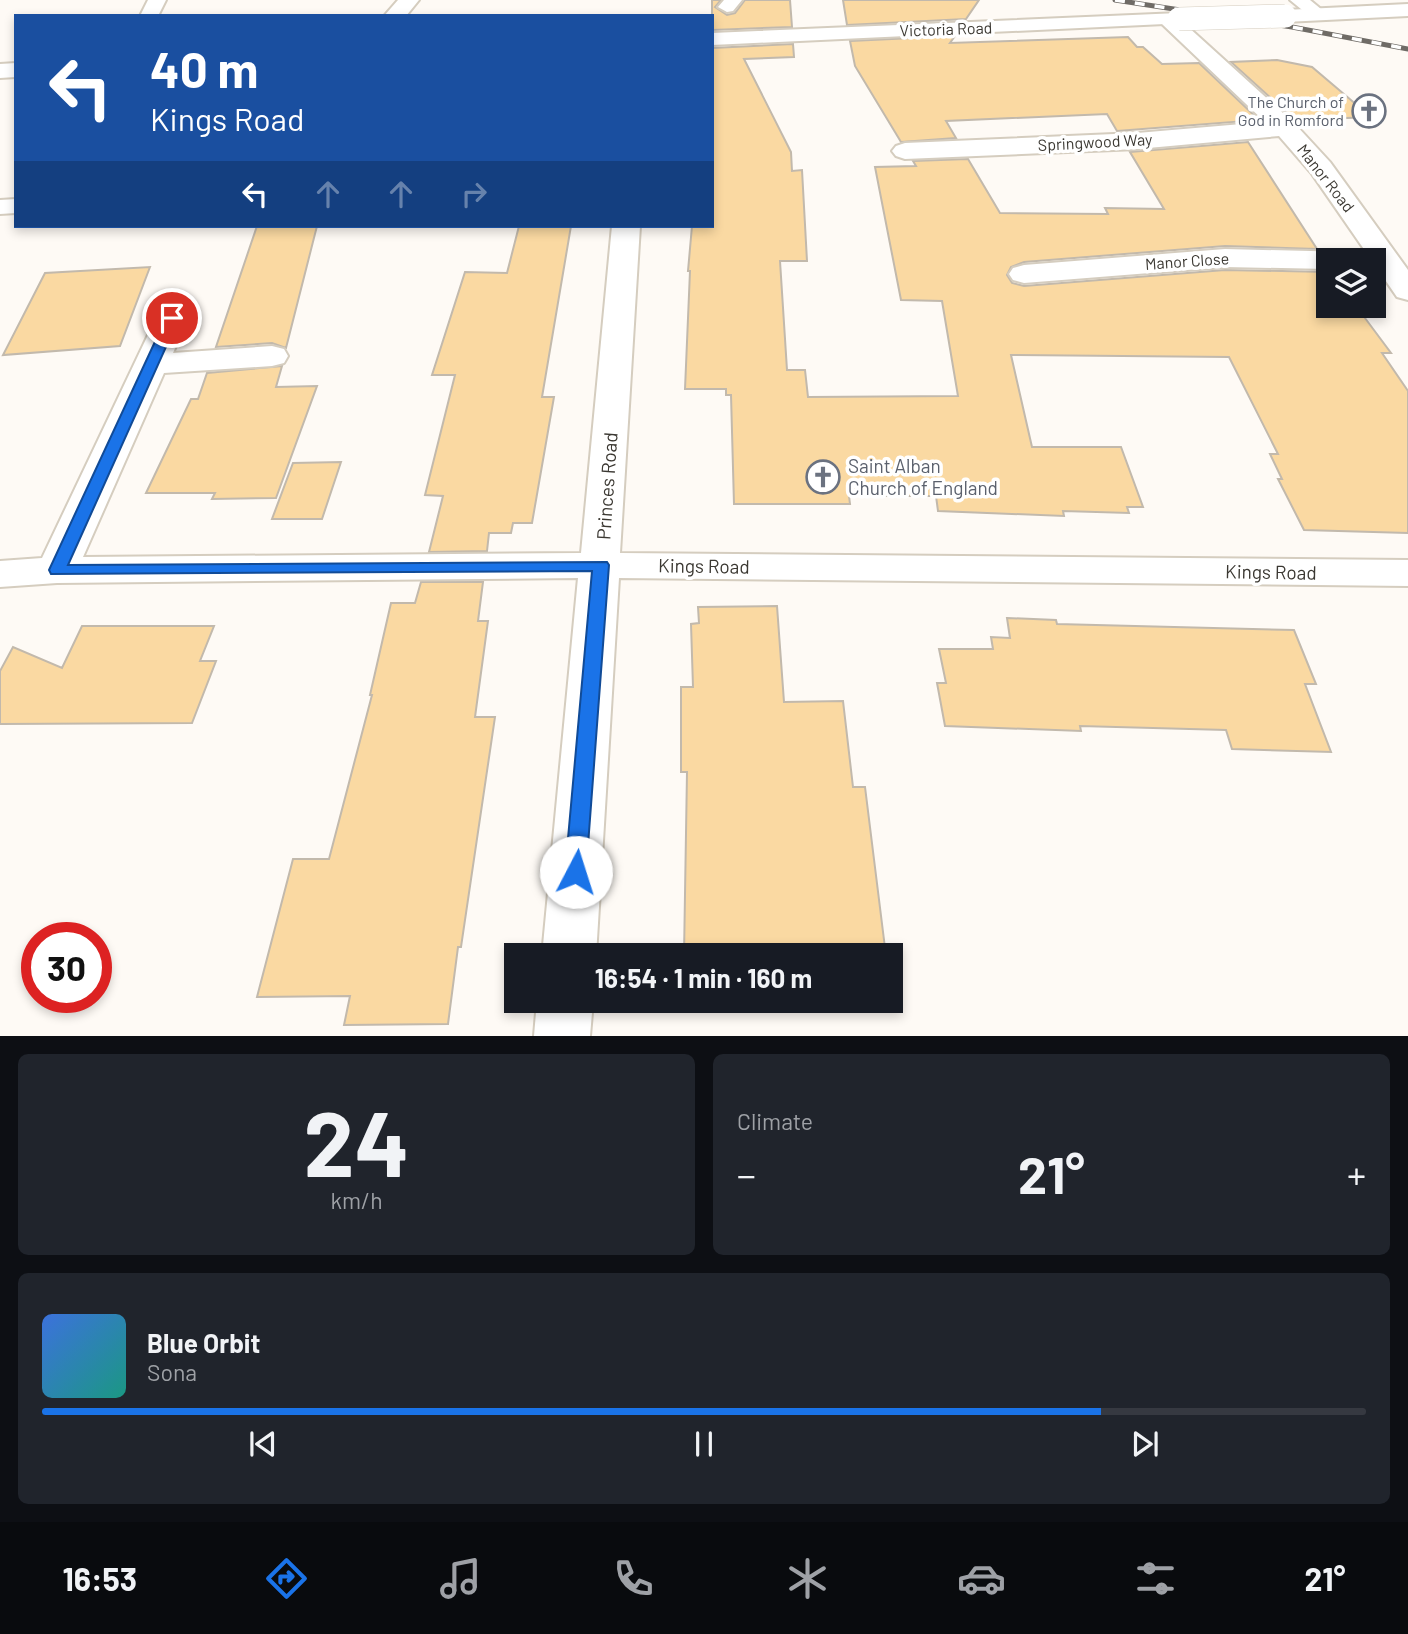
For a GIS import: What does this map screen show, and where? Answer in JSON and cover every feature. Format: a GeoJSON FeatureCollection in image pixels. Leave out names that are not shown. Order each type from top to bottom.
{"type":"FeatureCollection","features":[{"type":"Feature","properties":{"kind":"street"},"geometry":{"type":"LineString","coordinates":[[396,14],[409,0]]}},
{"type":"Feature","properties":{"kind":"street","name":"Victoria Road"},"geometry":{"type":"LineString","coordinates":[[714,38],[1408,9]]}},
{"type":"Feature","properties":{"kind":"street","name":"Manor Road"},"geometry":{"type":"LineString","coordinates":[[1174,20],[1285,128],[1321,168],[1373,248]]}},
{"type":"Feature","properties":{"kind":"street","name":"Springwood Way"},"geometry":{"type":"LineString","coordinates":[[905,151],[1137,141],[1285,128]]}},
{"type":"Feature","properties":{"kind":"street","name":"Princes Road"},"geometry":{"type":"LineString","coordinates":[[570,943],[626,228]]}},
{"type":"Feature","properties":{"kind":"street","name":"Manor Close"},"geometry":{"type":"LineString","coordinates":[[1024,274],[1225,258],[1316,260]]}},
{"type":"Feature","properties":{"kind":"street","name":"Manor Road"},"geometry":{"type":"LineString","coordinates":[[1386,267],[1408,291]]}},
{"type":"Feature","properties":{"kind":"street"},"geometry":{"type":"LineString","coordinates":[[57,570],[172,318]]}},
{"type":"Feature","properties":{"kind":"street"},"geometry":{"type":"LineString","coordinates":[[149,364],[272,356]]}},
{"type":"Feature","properties":{"kind":"street","name":"Kings Road"},"geometry":{"type":"LineString","coordinates":[[0,574],[57,570],[601,565],[1408,573]]}},
{"type":"Feature","properties":{"kind":"street"},"geometry":{"type":"LineString","coordinates":[[562,1035],[564,1013]]}},
{"type":"Feature","properties":{"kind":"lane"},"geometry":{"type":"LineString","coordinates":[[1299,0],[1318,14]]}},
{"type":"Feature","properties":{"kind":"building"},"geometry":{"type":"Polygon","coordinates":[[[712,0],[721,0],[715,7],[727,15],[735,13],[745,0],[790,0],[792,27],[714,30],[712,0]]]}},
{"type":"Feature","properties":{"kind":"building"},"geometry":{"type":"Polygon","coordinates":[[[843,0],[979,0],[966,19],[847,25],[843,0]]]}},
{"type":"Feature","properties":{"kind":"building"},"geometry":{"type":"Polygon","coordinates":[[[955,36],[950,43],[1128,37],[1137,47],[1143,47],[1162,64],[1199,63],[1259,120],[1117,131],[1107,114],[946,121],[956,138],[901,142],[855,66],[850,41],[955,36]]]}},
{"type":"Feature","properties":{"kind":"building"},"geometry":{"type":"Polygon","coordinates":[[[793,44],[794,57],[744,59],[791,152],[792,171],[802,170],[807,261],[780,261],[787,370],[805,370],[808,397],[958,396],[942,301],[901,300],[875,167],[916,166],[913,161],[968,159],[1000,213],[1108,214],[1105,208],[1164,209],[1130,152],[1248,142],[1316,249],[1225,246],[1024,262],[1011,267],[1007,275],[1012,283],[1024,286],[1225,270],[1316,272],[1316,318],[1365,318],[1391,353],[1382,353],[1408,391],[1408,533],[1304,530],[1278,479],[1282,479],[1270,454],[1278,454],[1229,357],[1011,355],[1032,447],[1121,447],[1143,507],[1127,507],[1129,513],[1063,511],[1064,516],[938,511],[936,496],[849,496],[850,504],[734,504],[731,395],[726,395],[726,389],[685,389],[692,228],[714,228],[714,48],[793,44]]]}},
{"type":"Feature","properties":{"kind":"building"},"geometry":{"type":"Polygon","coordinates":[[[1277,60],[1312,67],[1371,117],[1295,120],[1231,62],[1277,60]]]}},
{"type":"Feature","properties":{"kind":"building"},"geometry":{"type":"Polygon","coordinates":[[[256,228],[316,228],[286,348],[272,343],[216,347],[256,228]]]}},
{"type":"Feature","properties":{"kind":"building"},"geometry":{"type":"Polygon","coordinates":[[[518,228],[571,228],[542,397],[554,397],[532,523],[513,523],[511,533],[489,533],[487,551],[429,552],[443,496],[425,495],[455,375],[432,375],[465,272],[507,273],[518,228]]]}},
{"type":"Feature","properties":{"kind":"building"},"geometry":{"type":"Polygon","coordinates":[[[150,267],[120,346],[3,355],[45,273],[150,267]]]}},
{"type":"Feature","properties":{"kind":"building"},"geometry":{"type":"Polygon","coordinates":[[[282,366],[276,387],[317,386],[276,498],[212,499],[215,493],[146,493],[191,399],[198,399],[207,373],[282,366]]]}},
{"type":"Feature","properties":{"kind":"building"},"geometry":{"type":"Polygon","coordinates":[[[341,462],[322,519],[272,519],[293,463],[341,462]]]}},
{"type":"Feature","properties":{"kind":"building"},"geometry":{"type":"Polygon","coordinates":[[[421,582],[483,582],[478,621],[488,621],[475,717],[495,717],[448,1024],[344,1025],[350,996],[257,997],[293,859],[329,859],[372,695],[391,603],[415,603],[421,582]]]}},
{"type":"Feature","properties":{"kind":"building"},"geometry":{"type":"Polygon","coordinates":[[[777,606],[784,702],[843,701],[853,787],[865,787],[884,943],[684,943],[687,772],[681,772],[681,687],[693,687],[691,624],[699,623],[698,607],[777,606]]]}},
{"type":"Feature","properties":{"kind":"building"},"geometry":{"type":"Polygon","coordinates":[[[1007,618],[1056,620],[1057,624],[1294,630],[1316,684],[1305,684],[1331,752],[1232,749],[1226,730],[1080,726],[1081,731],[945,726],[937,683],[946,683],[939,649],[993,649],[991,637],[1010,638],[1007,618]]]}},
{"type":"Feature","properties":{"kind":"building"},"geometry":{"type":"Polygon","coordinates":[[[82,626],[214,626],[200,661],[216,661],[192,723],[0,724],[0,671],[13,647],[62,668],[82,626]]]}},
{"type":"Feature","properties":{"kind":"railway"},"geometry":{"type":"LineString","coordinates":[[1115,0],[1292,27],[1408,49]]}},
{"type":"Feature","properties":{"kind":"place","name":"The Church of God in Romford"},"geometry":{"type":"Point","coordinates":[1369,111]}},
{"type":"Feature","properties":{"kind":"place","name":"Saint Alban Church of England"},"geometry":{"type":"Point","coordinates":[823,477]}},
{"type":"Feature","properties":{"kind":"route"},"geometry":{"type":"LineString","coordinates":[[172,318],[57,570],[601,565],[576,872]]}}]}
